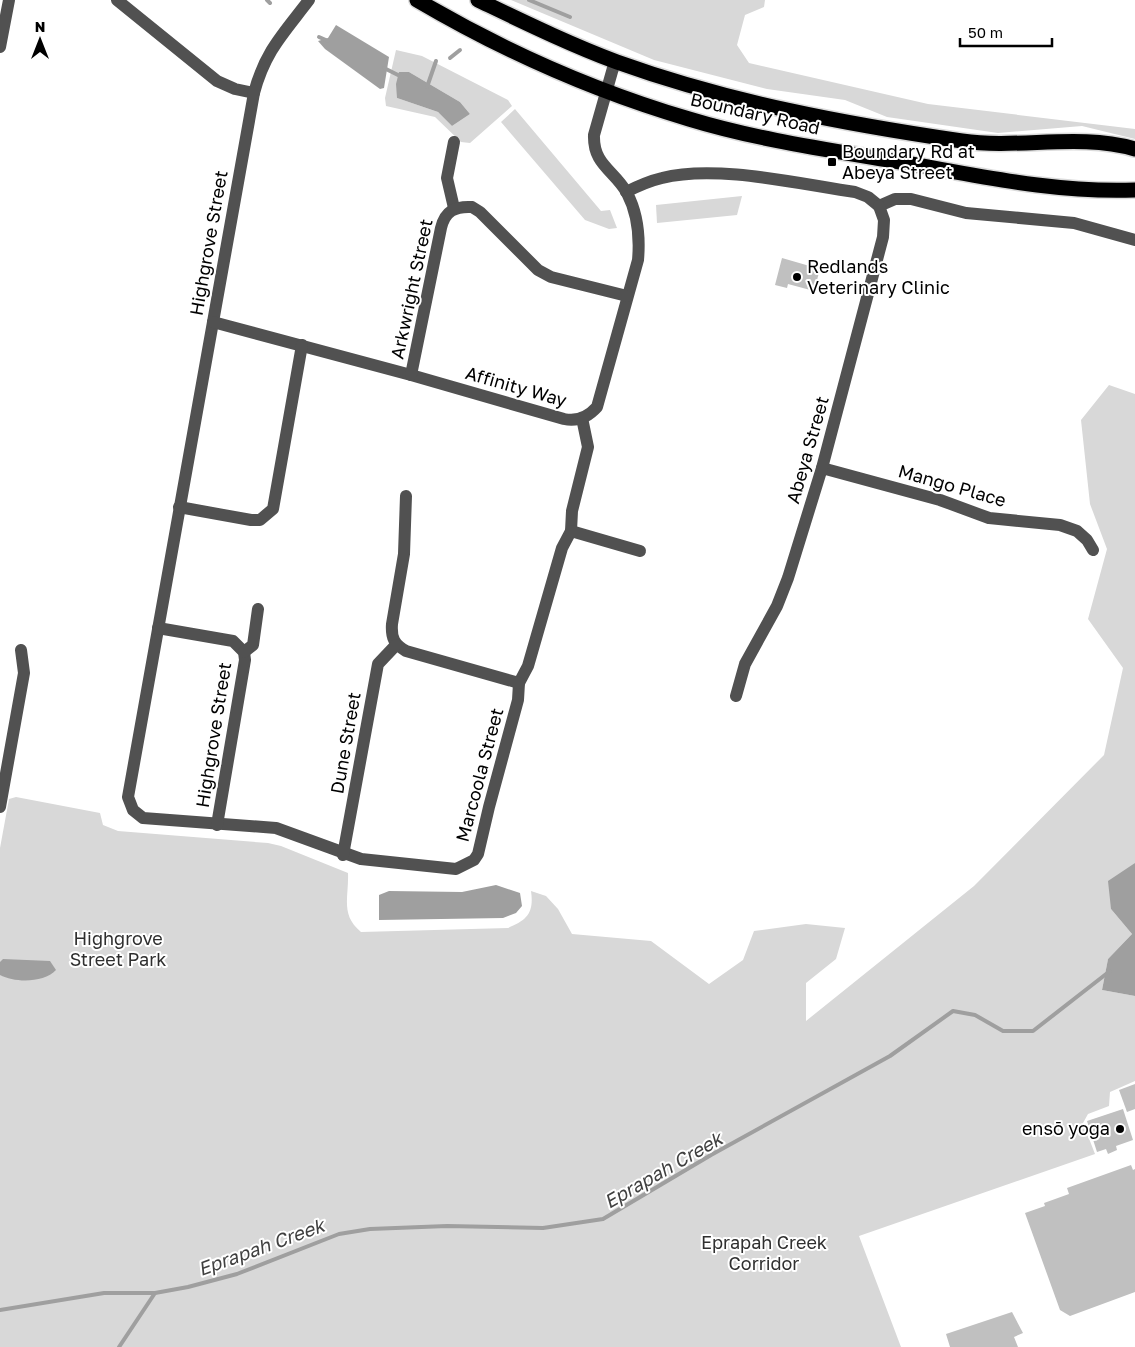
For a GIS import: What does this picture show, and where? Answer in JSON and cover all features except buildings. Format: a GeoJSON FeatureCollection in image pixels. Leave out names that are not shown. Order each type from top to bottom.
{"type":"FeatureCollection","features":[{"type":"Feature","properties":{"kind":"highway","name":"Boundary Road"},"geometry":{"type":"LineString","coordinates":[[417,0],[465,28],[522,56],[607,92],[689,119],[777,140],[983,177],[1056,187],[1135,190]]}},
{"type":"Feature","properties":{"kind":"highway","name":"Boundary Road"},"geometry":{"type":"LineString","coordinates":[[478,0],[538,29],[615,61],[722,95],[778,109],[954,140],[1015,144],[1075,141],[1111,142],[1135,149]]}},
{"type":"Feature","properties":{"kind":"street"},"geometry":{"type":"LineString","coordinates":[[0,47],[9,0]]}},
{"type":"Feature","properties":{"kind":"street"},"geometry":{"type":"LineString","coordinates":[[117,0],[218,80],[235,89],[254,92]]}},
{"type":"Feature","properties":{"kind":"street","name":"Highgrove Street"},"geometry":{"type":"LineString","coordinates":[[133,810],[128,797],[254,92],[260,69],[272,46],[310,0]]}},
{"type":"Feature","properties":{"kind":"street"},"geometry":{"type":"LineString","coordinates":[[607,92],[615,61]]}},
{"type":"Feature","properties":{"kind":"street","name":"Affinity Way"},"geometry":{"type":"LineString","coordinates":[[213,322],[411,375],[564,419],[572,420],[590,415],[597,407],[638,260],[640,236],[634,209],[626,192],[598,159],[594,146],[594,135],[607,92]]}},
{"type":"Feature","properties":{"kind":"street"},"geometry":{"type":"LineString","coordinates":[[454,142],[446,178],[454,208]]}},
{"type":"Feature","properties":{"kind":"street"},"geometry":{"type":"LineString","coordinates":[[626,192],[663,177],[715,174],[855,192],[868,197],[879,206],[895,199],[911,199],[966,213],[1074,223],[1135,240]]}},
{"type":"Feature","properties":{"kind":"street","name":"Arkwright Street"},"geometry":{"type":"LineString","coordinates":[[411,375],[441,228],[446,214],[454,208],[472,206],[538,270],[551,277],[627,296]]}},
{"type":"Feature","properties":{"kind":"street","name":"Abeya Street"},"geometry":{"type":"LineString","coordinates":[[736,696],[745,664],[777,606],[788,578],[822,468],[884,237],[884,220],[879,206]]}},
{"type":"Feature","properties":{"kind":"street"},"geometry":{"type":"LineString","coordinates":[[179,507],[251,520],[260,520],[273,509],[302,345]]}},
{"type":"Feature","properties":{"kind":"street","name":"Marcoola Street"},"geometry":{"type":"LineString","coordinates":[[133,810],[143,818],[216,825],[276,828],[343,855],[361,859],[456,869],[474,860],[478,854],[489,806],[515,713],[519,683],[528,666],[562,548],[572,531],[572,511],[588,447],[582,418]]}},
{"type":"Feature","properties":{"kind":"street","name":"Mango Place"},"geometry":{"type":"LineString","coordinates":[[822,468],[940,500],[988,518],[1060,525],[1077,532],[1087,540],[1093,550]]}},
{"type":"Feature","properties":{"kind":"street"},"geometry":{"type":"LineString","coordinates":[[406,496],[404,554],[391,635],[396,645],[406,651],[519,683]]}},
{"type":"Feature","properties":{"kind":"street"},"geometry":{"type":"LineString","coordinates":[[572,531],[640,551]]}},
{"type":"Feature","properties":{"kind":"street"},"geometry":{"type":"LineString","coordinates":[[244,652],[252,645],[258,609]]}},
{"type":"Feature","properties":{"kind":"street","name":"Highgrove Street"},"geometry":{"type":"LineString","coordinates":[[158,628],[233,641],[244,652],[245,660],[216,825]]}},
{"type":"Feature","properties":{"kind":"street","name":"Dune Street"},"geometry":{"type":"LineString","coordinates":[[343,855],[378,664],[396,645]]}},
{"type":"Feature","properties":{"kind":"street"},"geometry":{"type":"LineString","coordinates":[[0,807],[24,673],[21,650]]}},
{"type":"Feature","properties":{"kind":"green space"},"geometry":{"type":"Polygon","coordinates":[[[511,0],[765,0],[764,7],[745,15],[737,45],[749,63],[928,104],[1135,129],[1135,139],[1082,126],[998,133],[887,117],[845,100],[767,89],[654,60],[511,0]]]}},
{"type":"Feature","properties":{"kind":"green space"},"geometry":{"type":"Polygon","coordinates":[[[396,50],[422,56],[508,100],[512,106],[470,143],[461,142],[435,117],[386,106],[385,98],[396,50]],[[409,72],[397,98],[438,112],[452,126],[470,114],[460,102],[409,72]]]}},
{"type":"Feature","properties":{"kind":"green space"},"geometry":{"type":"Polygon","coordinates":[[[515,109],[601,211],[610,210],[617,228],[609,229],[585,220],[501,122],[515,109]]]}},
{"type":"Feature","properties":{"kind":"green space"},"geometry":{"type":"Polygon","coordinates":[[[742,196],[737,215],[657,223],[656,205],[742,196]]]}},
{"type":"Feature","properties":{"kind":"green space"},"geometry":{"type":"Polygon","coordinates":[[[1109,385],[1135,394],[1135,863],[1111,909],[1132,934],[1108,959],[1102,990],[1135,996],[1135,1081],[1110,1092],[1109,1106],[1088,1114],[1083,1123],[1095,1154],[859,1236],[901,1347],[0,1347],[0,848],[9,799],[16,797],[100,813],[103,825],[118,831],[268,843],[281,846],[348,873],[348,912],[354,926],[361,932],[508,928],[520,922],[528,914],[532,898],[531,891],[546,896],[558,909],[572,934],[651,941],[709,984],[743,960],[754,931],[806,924],[845,928],[836,959],[806,983],[806,1021],[974,886],[1104,755],[1123,668],[1088,619],[1107,549],[1090,504],[1081,420],[1109,385]]]}},
{"type":"Feature","properties":{"kind":"shaded area"},"geometry":{"type":"Polygon","coordinates":[[[336,25],[389,57],[384,88],[380,89],[325,49],[318,41],[328,38],[336,25]]]}},
{"type":"Feature","properties":{"kind":"shaded area"},"geometry":{"type":"Polygon","coordinates":[[[399,72],[409,72],[460,102],[470,114],[452,126],[438,112],[397,98],[396,84],[399,72]]]}},
{"type":"Feature","properties":{"kind":"shaded area"},"geometry":{"type":"Polygon","coordinates":[[[1135,863],[1135,996],[1102,990],[1108,959],[1132,934],[1111,909],[1108,881],[1135,863]]]}},
{"type":"Feature","properties":{"kind":"shaded area"},"geometry":{"type":"Polygon","coordinates":[[[496,885],[520,893],[522,906],[516,913],[503,918],[379,920],[379,895],[389,891],[462,892],[496,885]]]}},
{"type":"Feature","properties":{"kind":"shaded area"},"geometry":{"type":"Polygon","coordinates":[[[3,959],[50,961],[56,970],[37,979],[21,980],[6,978],[0,975],[0,962],[3,959]]]}},
{"type":"Feature","properties":{"kind":"waterway"},"geometry":{"type":"LineString","coordinates":[[267,0],[270,3]]}},
{"type":"Feature","properties":{"kind":"waterway"},"geometry":{"type":"LineString","coordinates":[[529,0],[570,17]]}},
{"type":"Feature","properties":{"kind":"waterway"},"geometry":{"type":"LineString","coordinates":[[319,37],[328,41]]}},
{"type":"Feature","properties":{"kind":"waterway"},"geometry":{"type":"LineString","coordinates":[[450,58],[460,50]]}},
{"type":"Feature","properties":{"kind":"waterway"},"geometry":{"type":"LineString","coordinates":[[427,87],[436,61]]}},
{"type":"Feature","properties":{"kind":"waterway"},"geometry":{"type":"LineString","coordinates":[[384,68],[402,77]]}},
{"type":"Feature","properties":{"kind":"waterway","name":"Eprapah Creek"},"geometry":{"type":"LineString","coordinates":[[0,1310],[104,1293],[155,1293],[188,1287],[237,1274],[339,1234],[370,1229],[447,1226],[543,1228],[603,1219],[711,1155],[890,1056],[953,1011],[975,1015],[1003,1031],[1033,1031],[1110,971]]}},
{"type":"Feature","properties":{"kind":"waterway"},"geometry":{"type":"LineString","coordinates":[[119,1347],[155,1293]]}},
{"type":"Feature","properties":{"kind":"place","name":"Boundary Rd at Abeya Street"},"geometry":{"type":"Point","coordinates":[832,162]}},
{"type":"Feature","properties":{"kind":"place","name":"Redlands Veterinary Clinic"},"geometry":{"type":"Point","coordinates":[797,277]}},
{"type":"Feature","properties":{"kind":"place","name":"ensō yoga"},"geometry":{"type":"Point","coordinates":[1120,1129]}},
{"type":"Feature","properties":{"kind":"park label","name":"Highgrove Street Park"},"geometry":{"type":"Point","coordinates":[118,950]}},
{"type":"Feature","properties":{"kind":"park label","name":"Eprapah Creek Corridor"},"geometry":{"type":"Point","coordinates":[764,1253]}}]}
